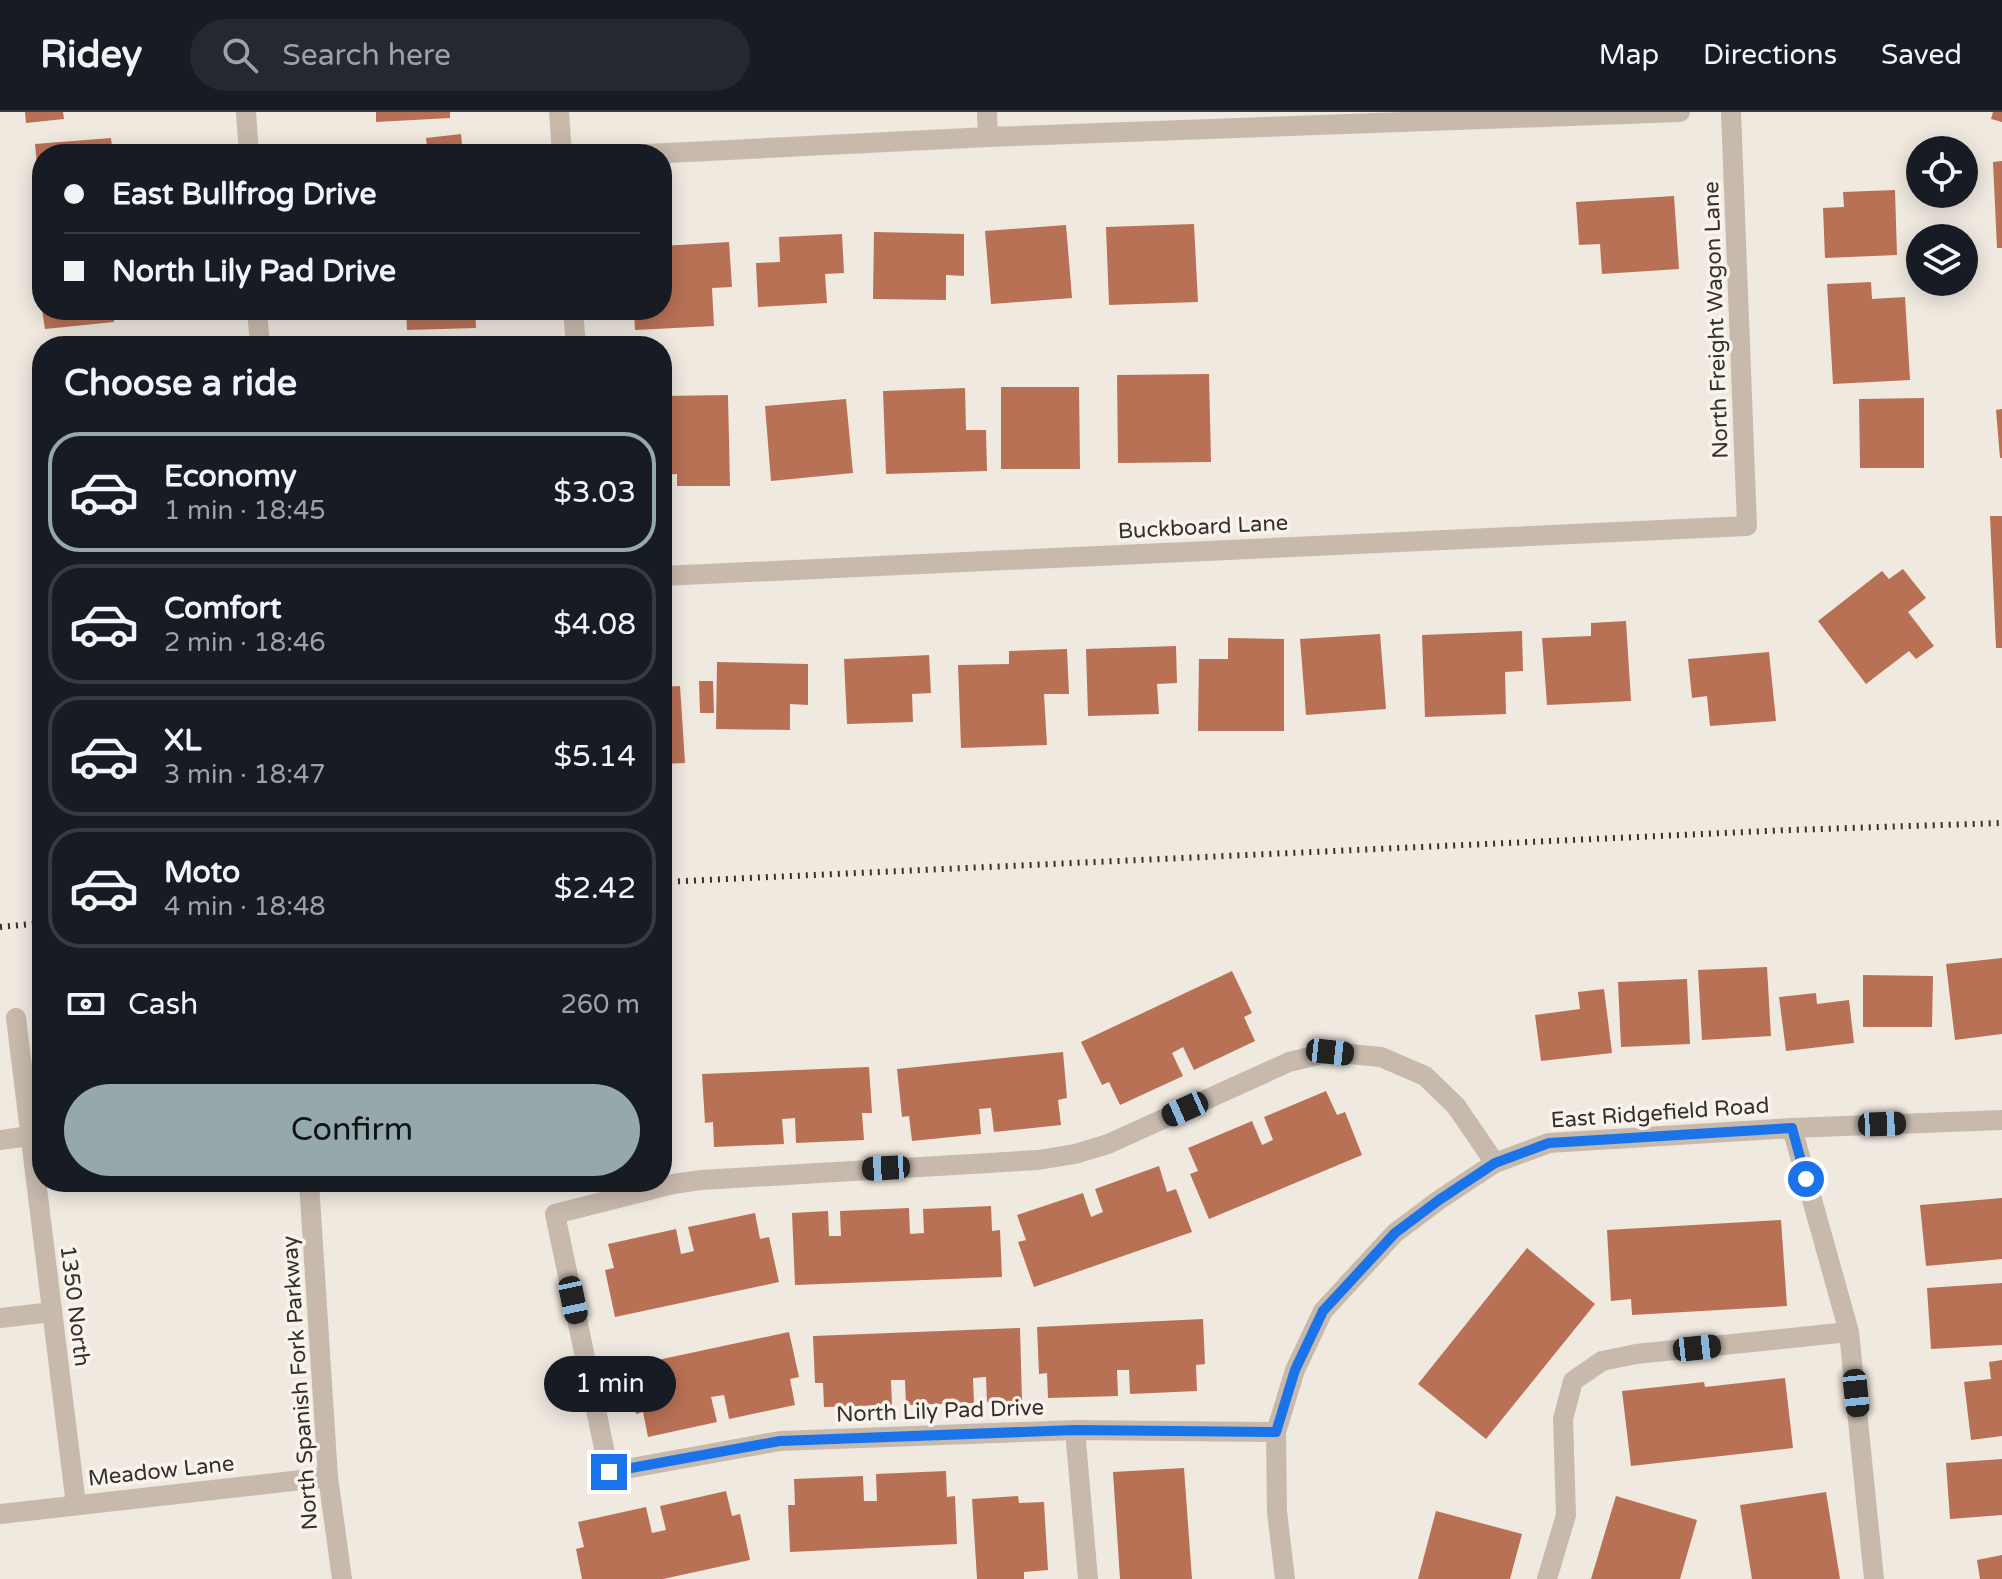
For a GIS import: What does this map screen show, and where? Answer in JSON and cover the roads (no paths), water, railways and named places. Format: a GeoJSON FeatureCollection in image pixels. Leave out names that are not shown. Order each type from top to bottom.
{"type":"FeatureCollection","features":[{"type":"Feature","properties":{"kind":"street"},"geometry":{"type":"LineString","coordinates":[[246,112],[248,144]]}},
{"type":"Feature","properties":{"kind":"street"},"geometry":{"type":"LineString","coordinates":[[559,112],[561,144]]}},
{"type":"Feature","properties":{"kind":"street"},"geometry":{"type":"LineString","coordinates":[[987,112],[988,137]]}},
{"type":"Feature","properties":{"kind":"street"},"geometry":{"type":"LineString","coordinates":[[672,153],[1443,116],[1680,112]]}},
{"type":"Feature","properties":{"kind":"street","name":"North Freight Wagon Lane"},"geometry":{"type":"LineString","coordinates":[[1731,112],[1747,526]]}},
{"type":"Feature","properties":{"kind":"street","name":"Buckboard Lane"},"geometry":{"type":"LineString","coordinates":[[672,576],[1747,526]]}},
{"type":"Feature","properties":{"kind":"street","name":"1350 North"},"geometry":{"type":"LineString","coordinates":[[16,1018],[32,1152]]}},
{"type":"Feature","properties":{"kind":"street","name":"North Lily Pad Drive"},"geometry":{"type":"LineString","coordinates":[[672,1184],[1038,1160],[1075,1154],[1108,1144],[1289,1062],[1330,1052],[1381,1057],[1425,1076],[1456,1106],[1495,1163]]}},
{"type":"Feature","properties":{"kind":"street","name":"East Ridgefield Road"},"geometry":{"type":"LineString","coordinates":[[1285,1579],[1277,1512],[1276,1432],[1295,1370],[1323,1311],[1395,1233],[1495,1163],[1549,1143],[1792,1128],[2002,1120]]}},
{"type":"Feature","properties":{"kind":"street"},"geometry":{"type":"LineString","coordinates":[[1792,1128],[1849,1332],[1874,1579]]}},
{"type":"Feature","properties":{"kind":"street"},"geometry":{"type":"LineString","coordinates":[[0,1140],[30,1136]]}},
{"type":"Feature","properties":{"kind":"street","name":"1350 North"},"geometry":{"type":"LineString","coordinates":[[37,1192],[76,1505]]}},
{"type":"Feature","properties":{"kind":"street","name":"North Spanish Fork Parkway"},"geometry":{"type":"LineString","coordinates":[[310,1192],[328,1477],[342,1579]]}},
{"type":"Feature","properties":{"kind":"street","name":"North Lily Pad Drive"},"geometry":{"type":"LineString","coordinates":[[642,1192],[555,1214],[609,1472],[780,1441],[1075,1430],[1276,1432]]}},
{"type":"Feature","properties":{"kind":"street"},"geometry":{"type":"LineString","coordinates":[[0,1318],[52,1312]]}},
{"type":"Feature","properties":{"kind":"street"},"geometry":{"type":"LineString","coordinates":[[1547,1579],[1566,1515],[1563,1419],[1573,1381],[1602,1361],[1636,1354],[1849,1332]]}},
{"type":"Feature","properties":{"kind":"street"},"geometry":{"type":"LineString","coordinates":[[1075,1430],[1088,1579]]}},
{"type":"Feature","properties":{"kind":"street","name":"Meadow Lane"},"geometry":{"type":"LineString","coordinates":[[0,1514],[328,1477]]}},
{"type":"Feature","properties":{"kind":"railway"},"geometry":{"type":"LineString","coordinates":[[672,882],[2002,823]]}},
{"type":"Feature","properties":{"kind":"railway"},"geometry":{"type":"LineString","coordinates":[[0,927],[32,924]]}}]}
